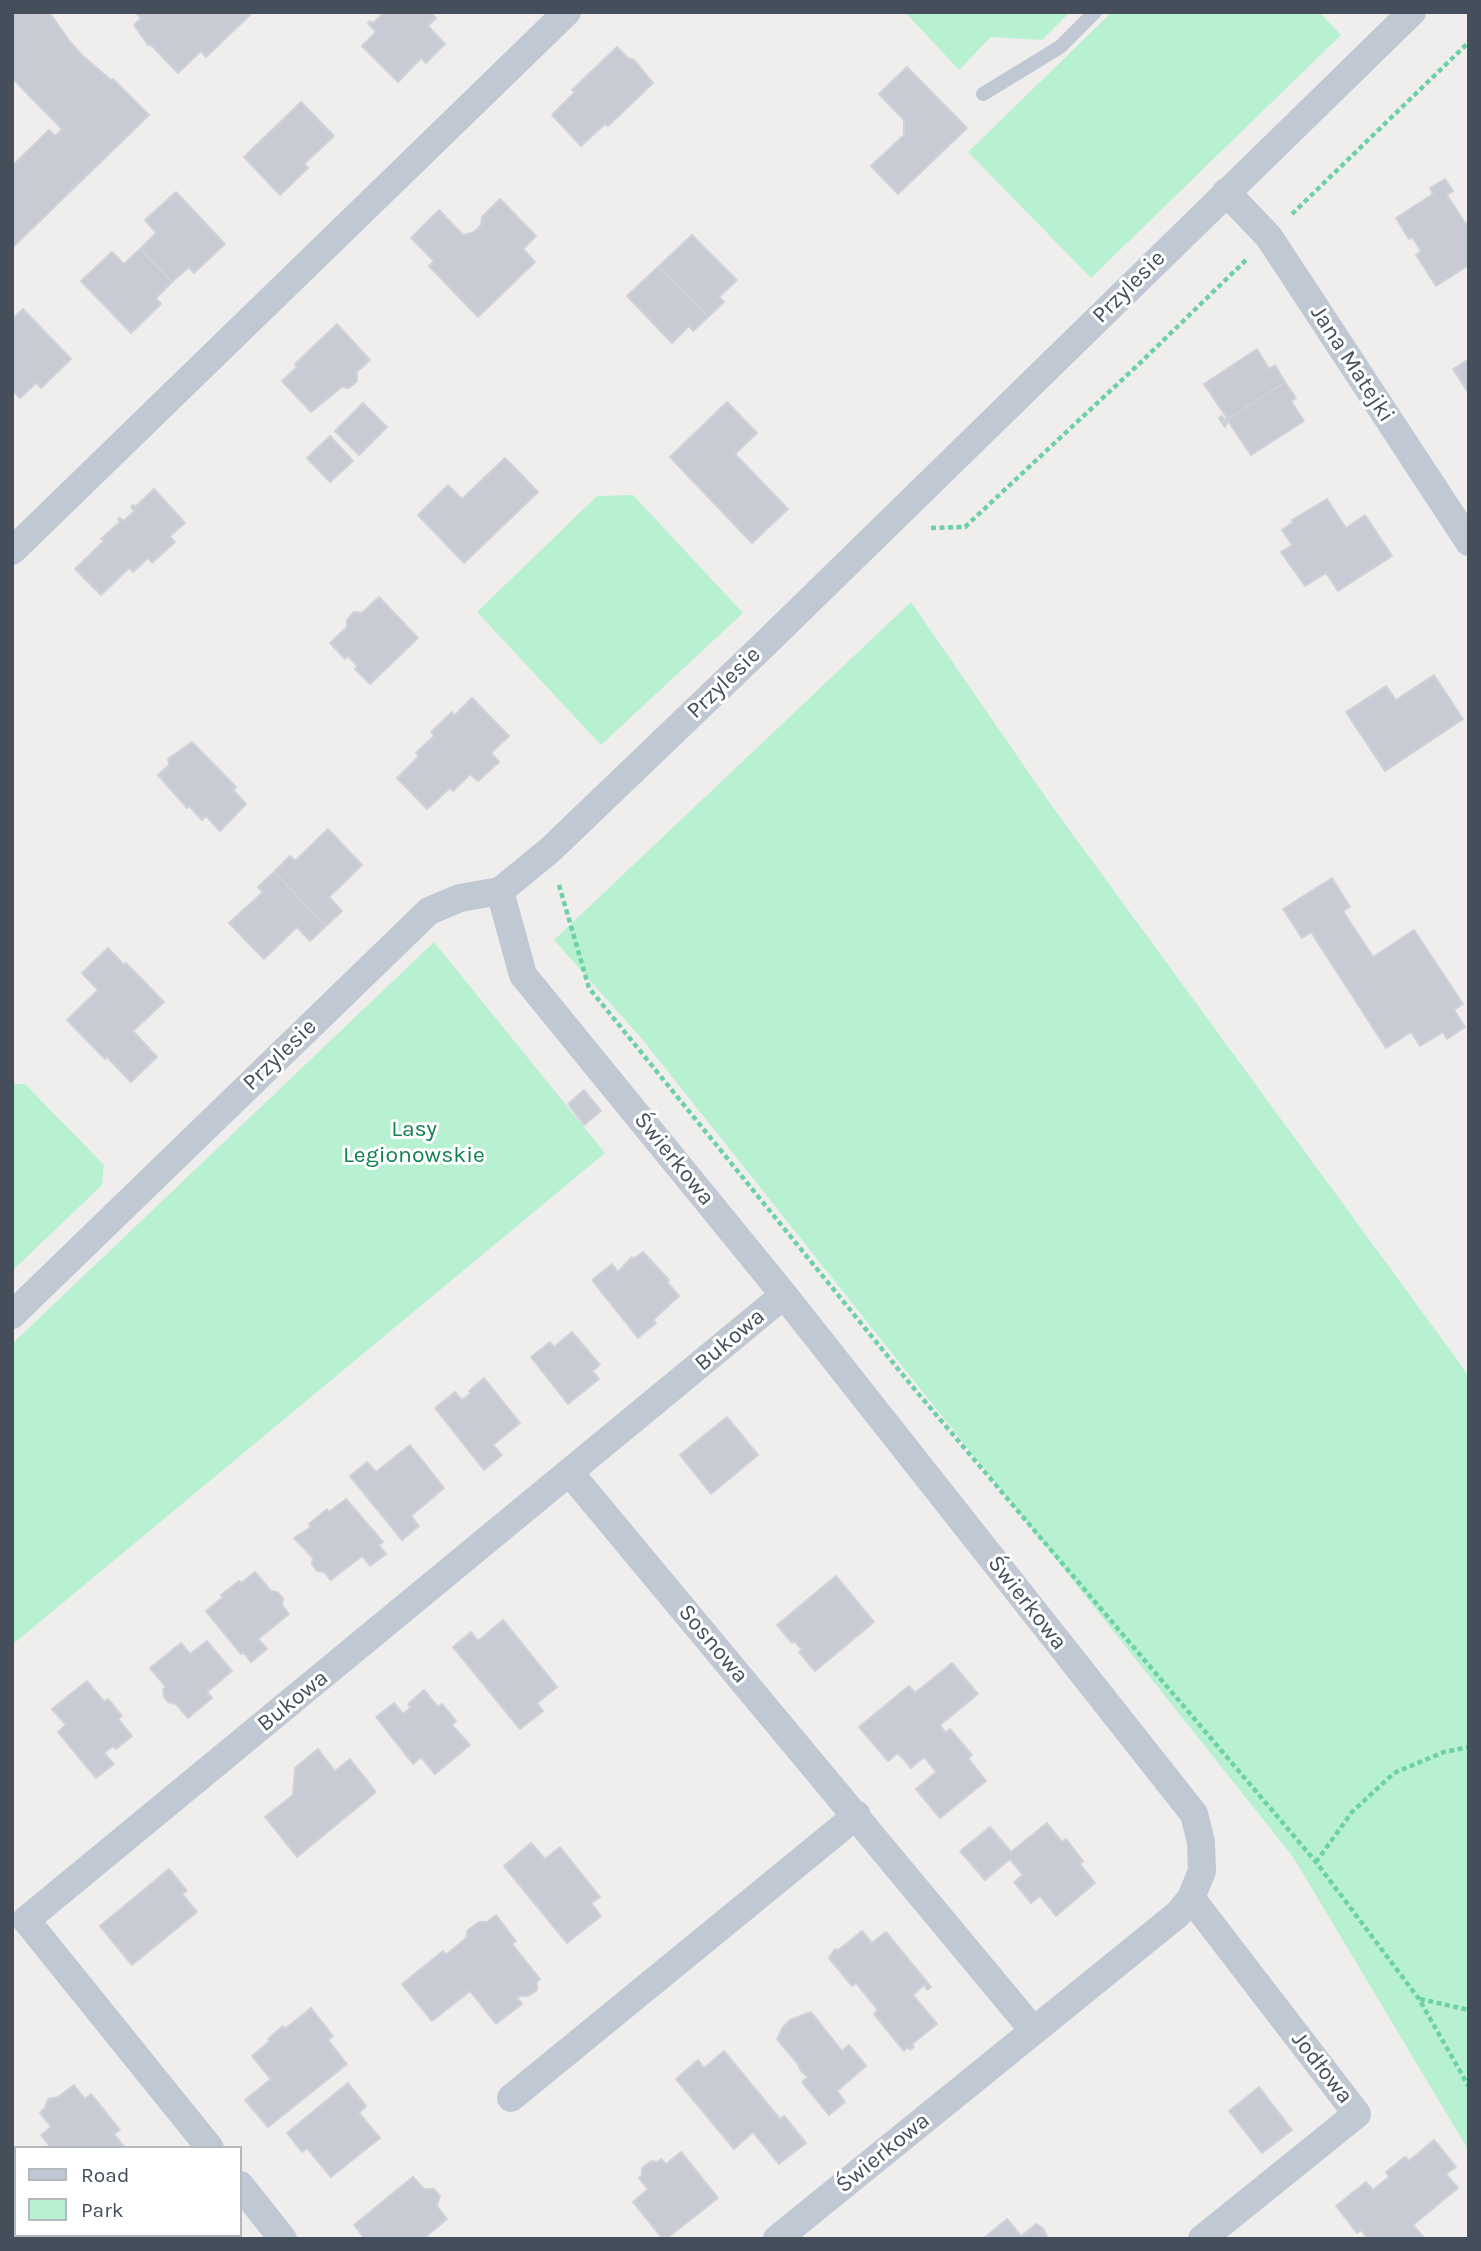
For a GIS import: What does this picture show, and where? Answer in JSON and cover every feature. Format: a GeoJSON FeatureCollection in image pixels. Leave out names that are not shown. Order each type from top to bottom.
{"type":"FeatureCollection","features":[{"type":"Feature","properties":{"kind":"street"},"geometry":{"type":"LineString","coordinates":[[12,551],[567,12]]}},
{"type":"Feature","properties":{"kind":"street","name":"Przylesie"},"geometry":{"type":"LineString","coordinates":[[12,1315],[429,911],[460,898],[500,891],[550,850],[1412,12]]}},
{"type":"Feature","properties":{"kind":"street","name":"Jana Matejki"},"geometry":{"type":"LineString","coordinates":[[1226,192],[1269,237],[1469,542]]}},
{"type":"Feature","properties":{"kind":"street","name":"Świerkowa"},"geometry":{"type":"LineString","coordinates":[[500,891],[523,975],[784,1295],[1194,1814],[1203,1854],[1202,1871],[1191,1898],[1178,1914],[777,2239]]}},
{"type":"Feature","properties":{"kind":"street","name":"Bukowa"},"geometry":{"type":"LineString","coordinates":[[208,2146],[26,1920],[784,1295]]}},
{"type":"Feature","properties":{"kind":"street","name":"Sosnowa"},"geometry":{"type":"LineString","coordinates":[[570,1473],[1034,2031]]}},
{"type":"Feature","properties":{"kind":"street"},"geometry":{"type":"LineString","coordinates":[[511,2098],[857,1815]]}},
{"type":"Feature","properties":{"kind":"street","name":"Jodłowa"},"geometry":{"type":"LineString","coordinates":[[1191,1898],[1357,2114],[1202,2239]]}},
{"type":"Feature","properties":{"kind":"street"},"geometry":{"type":"LineString","coordinates":[[242,2188],[283,2239]]}},
{"type":"Feature","properties":{"kind":"lane"},"geometry":{"type":"LineString","coordinates":[[983,94],[1060,47],[1095,12]]}},
{"type":"Feature","properties":{"kind":"path"},"geometry":{"type":"LineString","coordinates":[[925,529],[965,527],[1140,363],[1469,42]]}},
{"type":"Feature","properties":{"kind":"path"},"geometry":{"type":"LineString","coordinates":[[550,850],[589,988],[916,1391],[1316,1862],[1419,1999],[1469,2087]]}},
{"type":"Feature","properties":{"kind":"path"},"geometry":{"type":"LineString","coordinates":[[1316,1862],[1352,1811],[1394,1773],[1444,1752],[1469,1746]]}},
{"type":"Feature","properties":{"kind":"path"},"geometry":{"type":"LineString","coordinates":[[1419,1999],[1469,2010]]}},
{"type":"Feature","properties":{"kind":"green space"},"geometry":{"type":"Polygon","coordinates":[[[905,12],[1070,12],[1042,40],[991,37],[959,70],[905,12]]]}},
{"type":"Feature","properties":{"kind":"green space"},"geometry":{"type":"Polygon","coordinates":[[[1112,12],[1319,12],[1341,35],[1091,278],[968,152],[1112,12]]]}},
{"type":"Feature","properties":{"kind":"green space"},"geometry":{"type":"Polygon","coordinates":[[[633,495],[743,613],[601,745],[477,612],[597,496],[633,495]]]}},
{"type":"Feature","properties":{"kind":"green space"},"geometry":{"type":"Polygon","coordinates":[[[911,602],[1049,802],[1469,1376],[1469,2151],[1293,1857],[642,1039],[554,940],[911,602]]]}},
{"type":"Feature","properties":{"kind":"green space","name":"Lasy Legionowskie"},"geometry":{"type":"Polygon","coordinates":[[[434,942],[605,1153],[12,1645],[12,1344],[434,942]]]}},
{"type":"Feature","properties":{"kind":"green space"},"geometry":{"type":"Polygon","coordinates":[[[12,1084],[25,1084],[104,1165],[102,1185],[12,1271],[12,1084]]]}},
{"type":"Feature","properties":{"kind":"building"},"geometry":{"type":"Polygon","coordinates":[[[12,12],[49,12],[83,56],[112,81],[113,79],[149,115],[12,248],[12,166],[49,130],[55,136],[62,129],[12,78],[12,12]]]}},
{"type":"Feature","properties":{"kind":"building"},"geometry":{"type":"Polygon","coordinates":[[[135,12],[253,12],[206,57],[201,51],[178,73],[148,45],[134,25],[141,18],[135,12]]]}},
{"type":"Feature","properties":{"kind":"building"},"geometry":{"type":"Polygon","coordinates":[[[385,12],[430,12],[436,18],[428,26],[445,44],[426,63],[421,58],[398,82],[362,46],[376,32],[368,23],[373,23],[385,12]]]}},
{"type":"Feature","properties":{"kind":"building"},"geometry":{"type":"Polygon","coordinates":[[[617,47],[634,60],[653,83],[608,126],[605,124],[581,146],[552,115],[575,92],[572,90],[617,47]]]}},
{"type":"Feature","properties":{"kind":"building"},"geometry":{"type":"Polygon","coordinates":[[[907,67],[967,128],[898,194],[871,166],[904,135],[904,120],[879,94],[907,67]]]}},
{"type":"Feature","properties":{"kind":"building"},"geometry":{"type":"Polygon","coordinates":[[[301,102],[334,136],[304,164],[308,168],[280,195],[244,157],[301,102]]]}},
{"type":"Feature","properties":{"kind":"building"},"geometry":{"type":"Polygon","coordinates":[[[1445,179],[1453,191],[1447,195],[1465,223],[1469,221],[1469,265],[1436,286],[1416,255],[1421,251],[1412,237],[1409,239],[1396,218],[1433,194],[1430,188],[1445,179]]]}},
{"type":"Feature","properties":{"kind":"building"},"geometry":{"type":"Polygon","coordinates":[[[176,192],[225,244],[194,273],[189,267],[172,282],[140,249],[156,233],[145,220],[176,192]]]}},
{"type":"Feature","properties":{"kind":"building"},"geometry":{"type":"Polygon","coordinates":[[[500,199],[536,236],[523,249],[535,262],[478,317],[429,266],[434,261],[411,238],[439,210],[463,235],[474,232],[481,225],[482,217],[500,199]]]}},
{"type":"Feature","properties":{"kind":"building"},"geometry":{"type":"Polygon","coordinates":[[[692,235],[737,280],[719,297],[724,302],[708,317],[658,267],[692,235]]]}},
{"type":"Feature","properties":{"kind":"building"},"geometry":{"type":"Polygon","coordinates":[[[140,249],[172,282],[156,298],[161,304],[131,333],[81,281],[112,252],[124,264],[140,249]]]}},
{"type":"Feature","properties":{"kind":"building"},"geometry":{"type":"Polygon","coordinates":[[[658,267],[708,317],[693,331],[689,326],[672,343],[627,296],[658,267]]]}},
{"type":"Feature","properties":{"kind":"building"},"geometry":{"type":"Polygon","coordinates":[[[23,309],[71,359],[41,388],[36,383],[20,398],[12,390],[12,319],[23,309]]]}},
{"type":"Feature","properties":{"kind":"building"},"geometry":{"type":"Polygon","coordinates":[[[337,324],[370,360],[357,372],[357,381],[349,388],[342,387],[311,412],[282,381],[297,367],[295,364],[337,324]]]}},
{"type":"Feature","properties":{"kind":"building"},"geometry":{"type":"Polygon","coordinates":[[[1257,349],[1269,369],[1275,365],[1285,382],[1222,423],[1219,418],[1227,418],[1204,384],[1257,349]]]}},
{"type":"Feature","properties":{"kind":"building"},"geometry":{"type":"Polygon","coordinates":[[[1469,359],[1469,394],[1453,369],[1469,359]]]}},
{"type":"Feature","properties":{"kind":"building"},"geometry":{"type":"Polygon","coordinates":[[[1285,382],[1296,398],[1291,401],[1304,421],[1251,455],[1228,421],[1225,427],[1222,423],[1285,382]]]}},
{"type":"Feature","properties":{"kind":"building"},"geometry":{"type":"Polygon","coordinates":[[[727,402],[757,433],[735,454],[788,509],[752,543],[670,457],[727,402]]]}},
{"type":"Feature","properties":{"kind":"building"},"geometry":{"type":"Polygon","coordinates":[[[363,403],[387,427],[359,455],[335,431],[363,403]]]}},
{"type":"Feature","properties":{"kind":"building"},"geometry":{"type":"Polygon","coordinates":[[[330,436],[353,461],[330,482],[307,458],[330,436]]]}},
{"type":"Feature","properties":{"kind":"building"},"geometry":{"type":"Polygon","coordinates":[[[505,458],[538,492],[464,563],[418,515],[448,485],[462,499],[505,458]]]}},
{"type":"Feature","properties":{"kind":"building"},"geometry":{"type":"Polygon","coordinates":[[[154,489],[185,523],[170,536],[175,542],[152,563],[148,558],[133,572],[129,568],[101,595],[75,569],[104,541],[101,539],[120,522],[118,519],[123,521],[135,511],[131,507],[135,507],[154,489]]]}},
{"type":"Feature","properties":{"kind":"building"},"geometry":{"type":"Polygon","coordinates":[[[1327,499],[1346,528],[1365,515],[1392,556],[1338,591],[1326,573],[1305,586],[1281,552],[1292,545],[1282,530],[1293,522],[1292,520],[1327,499]]]}},
{"type":"Feature","properties":{"kind":"building"},"geometry":{"type":"Polygon","coordinates":[[[379,597],[418,638],[370,684],[355,669],[357,666],[348,656],[345,659],[330,643],[347,627],[347,620],[354,612],[362,613],[379,597]]]}},
{"type":"Feature","properties":{"kind":"building"},"geometry":{"type":"Polygon","coordinates":[[[1434,675],[1463,719],[1385,771],[1346,712],[1386,686],[1396,700],[1434,675]]]}},
{"type":"Feature","properties":{"kind":"building"},"geometry":{"type":"Polygon","coordinates":[[[472,698],[509,736],[491,753],[499,762],[478,781],[470,774],[453,791],[450,788],[427,809],[397,778],[419,756],[416,753],[434,736],[431,732],[452,712],[454,716],[472,698]]]}},
{"type":"Feature","properties":{"kind":"building"},"geometry":{"type":"Polygon","coordinates":[[[192,742],[236,787],[233,790],[246,804],[220,831],[206,816],[202,820],[189,806],[187,808],[158,775],[169,765],[168,759],[192,742]]]}},
{"type":"Feature","properties":{"kind":"building"},"geometry":{"type":"Polygon","coordinates":[[[328,829],[362,865],[329,897],[342,911],[326,926],[274,872],[290,856],[295,861],[328,829]]]}},
{"type":"Feature","properties":{"kind":"building"},"geometry":{"type":"Polygon","coordinates":[[[274,872],[326,926],[310,941],[297,927],[264,959],[229,923],[263,892],[258,887],[274,872]]]}},
{"type":"Feature","properties":{"kind":"building"},"geometry":{"type":"Polygon","coordinates":[[[1332,878],[1350,907],[1343,911],[1373,957],[1414,930],[1463,1004],[1454,1010],[1465,1027],[1447,1039],[1443,1032],[1420,1046],[1411,1032],[1386,1048],[1311,932],[1302,938],[1283,909],[1332,878]]]}},
{"type":"Feature","properties":{"kind":"building"},"geometry":{"type":"Polygon","coordinates":[[[108,948],[164,1002],[133,1031],[157,1057],[131,1082],[67,1020],[98,990],[82,973],[108,948]]]}},
{"type":"Feature","properties":{"kind":"building"},"geometry":{"type":"Polygon","coordinates":[[[584,1090],[601,1111],[584,1125],[568,1104],[584,1090]]]}},
{"type":"Feature","properties":{"kind":"building"},"geometry":{"type":"Polygon","coordinates":[[[643,1252],[669,1280],[667,1282],[679,1296],[653,1320],[656,1323],[638,1338],[592,1280],[612,1264],[618,1272],[632,1257],[633,1259],[643,1252]]]}},
{"type":"Feature","properties":{"kind":"building"},"geometry":{"type":"Polygon","coordinates":[[[572,1332],[600,1365],[592,1371],[599,1379],[568,1404],[531,1357],[550,1342],[554,1347],[572,1332]]]}},
{"type":"Feature","properties":{"kind":"building"},"geometry":{"type":"Polygon","coordinates":[[[484,1378],[520,1423],[493,1445],[502,1455],[484,1470],[435,1408],[455,1392],[462,1400],[484,1378]]]}},
{"type":"Feature","properties":{"kind":"building"},"geometry":{"type":"Polygon","coordinates":[[[727,1417],[758,1455],[711,1494],[680,1455],[727,1417]]]}},
{"type":"Feature","properties":{"kind":"building"},"geometry":{"type":"Polygon","coordinates":[[[410,1445],[444,1488],[411,1516],[419,1526],[402,1540],[350,1476],[367,1462],[376,1472],[410,1445]]]}},
{"type":"Feature","properties":{"kind":"building"},"geometry":{"type":"Polygon","coordinates":[[[346,1499],[383,1542],[379,1545],[386,1554],[370,1566],[362,1556],[331,1580],[324,1572],[317,1571],[312,1564],[313,1558],[294,1538],[311,1527],[309,1524],[327,1509],[329,1512],[346,1499]]]}},
{"type":"Feature","properties":{"kind":"building"},"geometry":{"type":"Polygon","coordinates":[[[255,1572],[271,1591],[277,1592],[283,1598],[282,1605],[289,1614],[258,1639],[267,1649],[251,1662],[243,1652],[241,1654],[206,1611],[223,1597],[221,1595],[255,1572]]]}},
{"type":"Feature","properties":{"kind":"building"},"geometry":{"type":"Polygon","coordinates":[[[836,1576],[874,1622],[815,1671],[799,1652],[802,1650],[794,1641],[792,1643],[777,1625],[836,1576]]]}},
{"type":"Feature","properties":{"kind":"building"},"geometry":{"type":"Polygon","coordinates":[[[503,1620],[557,1687],[537,1703],[543,1711],[520,1729],[453,1647],[471,1632],[478,1641],[503,1620]]]}},
{"type":"Feature","properties":{"kind":"building"},"geometry":{"type":"Polygon","coordinates":[[[207,1641],[232,1671],[207,1692],[212,1698],[188,1718],[176,1704],[168,1702],[164,1697],[163,1689],[166,1687],[150,1668],[181,1643],[190,1654],[207,1641]]]}},
{"type":"Feature","properties":{"kind":"building"},"geometry":{"type":"Polygon","coordinates":[[[952,1663],[978,1694],[940,1725],[946,1733],[950,1729],[972,1755],[968,1758],[986,1781],[940,1818],[916,1789],[936,1772],[924,1757],[911,1768],[898,1753],[888,1761],[859,1727],[909,1686],[915,1693],[952,1663]]]}},
{"type":"Feature","properties":{"kind":"building"},"geometry":{"type":"Polygon","coordinates":[[[87,1681],[104,1702],[108,1699],[122,1716],[118,1719],[132,1736],[116,1749],[113,1746],[104,1753],[114,1764],[96,1778],[58,1732],[66,1725],[52,1709],[87,1681]]]}},
{"type":"Feature","properties":{"kind":"building"},"geometry":{"type":"Polygon","coordinates":[[[424,1690],[438,1707],[442,1704],[456,1721],[452,1725],[470,1745],[435,1774],[421,1757],[413,1764],[376,1717],[394,1703],[403,1714],[411,1707],[408,1704],[424,1690]]]}},
{"type":"Feature","properties":{"kind":"building"},"geometry":{"type":"Polygon","coordinates":[[[318,1749],[335,1771],[350,1759],[376,1792],[297,1857],[265,1817],[293,1795],[295,1768],[318,1749]]]}},
{"type":"Feature","properties":{"kind":"building"},"geometry":{"type":"Polygon","coordinates":[[[1047,1823],[1062,1842],[1066,1839],[1095,1883],[1056,1916],[1040,1896],[1031,1903],[1014,1882],[1023,1875],[1010,1859],[985,1880],[960,1851],[990,1827],[1011,1852],[1047,1823]]]}},
{"type":"Feature","properties":{"kind":"building"},"geometry":{"type":"Polygon","coordinates":[[[531,1843],[545,1859],[560,1847],[600,1897],[591,1903],[601,1916],[567,1943],[504,1866],[531,1843]]]}},
{"type":"Feature","properties":{"kind":"building"},"geometry":{"type":"Polygon","coordinates":[[[169,1869],[187,1891],[182,1894],[197,1912],[132,1965],[100,1926],[169,1869]]]}},
{"type":"Feature","properties":{"kind":"building"},"geometry":{"type":"Polygon","coordinates":[[[496,1915],[516,1941],[512,1944],[540,1979],[537,1982],[537,1990],[528,1996],[517,1998],[522,2004],[496,2024],[470,1991],[432,2021],[402,1984],[443,1951],[446,1955],[466,1938],[468,1930],[496,1915]]]}},
{"type":"Feature","properties":{"kind":"building"},"geometry":{"type":"Polygon","coordinates":[[[862,1931],[872,1943],[886,1932],[931,1987],[927,1990],[924,1985],[913,1995],[937,2024],[912,2044],[914,2047],[910,2050],[908,2047],[904,2051],[874,2014],[878,2010],[856,1983],[852,1986],[829,1958],[835,1949],[837,1951],[862,1931]]]}},
{"type":"Feature","properties":{"kind":"building"},"geometry":{"type":"Polygon","coordinates":[[[311,2008],[333,2036],[328,2040],[347,2064],[268,2127],[245,2100],[271,2079],[252,2056],[283,2026],[285,2029],[311,2008]]]}},
{"type":"Feature","properties":{"kind":"building"},"geometry":{"type":"Polygon","coordinates":[[[811,2012],[842,2051],[849,2045],[866,2066],[837,2091],[845,2102],[829,2115],[802,2082],[808,2077],[777,2039],[790,2020],[811,2012]]]}},
{"type":"Feature","properties":{"kind":"building"},"geometry":{"type":"Polygon","coordinates":[[[724,2051],[780,2119],[784,2116],[806,2143],[779,2164],[753,2132],[734,2149],[676,2079],[698,2060],[704,2068],[724,2051]]]}},
{"type":"Feature","properties":{"kind":"building"},"geometry":{"type":"Polygon","coordinates":[[[348,2083],[366,2106],[359,2113],[380,2138],[331,2177],[307,2148],[302,2152],[287,2133],[348,2083]]]}},
{"type":"Feature","properties":{"kind":"building"},"geometry":{"type":"Polygon","coordinates":[[[74,2085],[85,2099],[91,2094],[120,2130],[114,2134],[123,2146],[49,2146],[41,2135],[51,2127],[40,2113],[48,2099],[58,2097],[74,2085]]]}},
{"type":"Feature","properties":{"kind":"building"},"geometry":{"type":"Polygon","coordinates":[[[1259,2087],[1292,2130],[1262,2153],[1229,2111],[1259,2087]]]}},
{"type":"Feature","properties":{"kind":"building"},"geometry":{"type":"Polygon","coordinates":[[[1434,2140],[1456,2167],[1446,2174],[1458,2188],[1413,2225],[1425,2239],[1368,2239],[1361,2230],[1357,2233],[1336,2206],[1366,2182],[1373,2190],[1389,2177],[1386,2172],[1405,2157],[1409,2161],[1434,2140]]]}},
{"type":"Feature","properties":{"kind":"building"},"geometry":{"type":"Polygon","coordinates":[[[681,2152],[718,2198],[663,2239],[633,2202],[648,2189],[639,2178],[642,2168],[651,2161],[658,2162],[661,2159],[666,2164],[681,2152]]]}},
{"type":"Feature","properties":{"kind":"building"},"geometry":{"type":"Polygon","coordinates":[[[413,2177],[424,2189],[434,2189],[440,2196],[437,2206],[447,2219],[423,2239],[365,2239],[354,2225],[413,2177]]]}},
{"type":"Feature","properties":{"kind":"building"},"geometry":{"type":"Polygon","coordinates":[[[1007,2219],[1021,2236],[1036,2224],[1043,2228],[1048,2239],[983,2239],[1007,2219]]]}}]}
